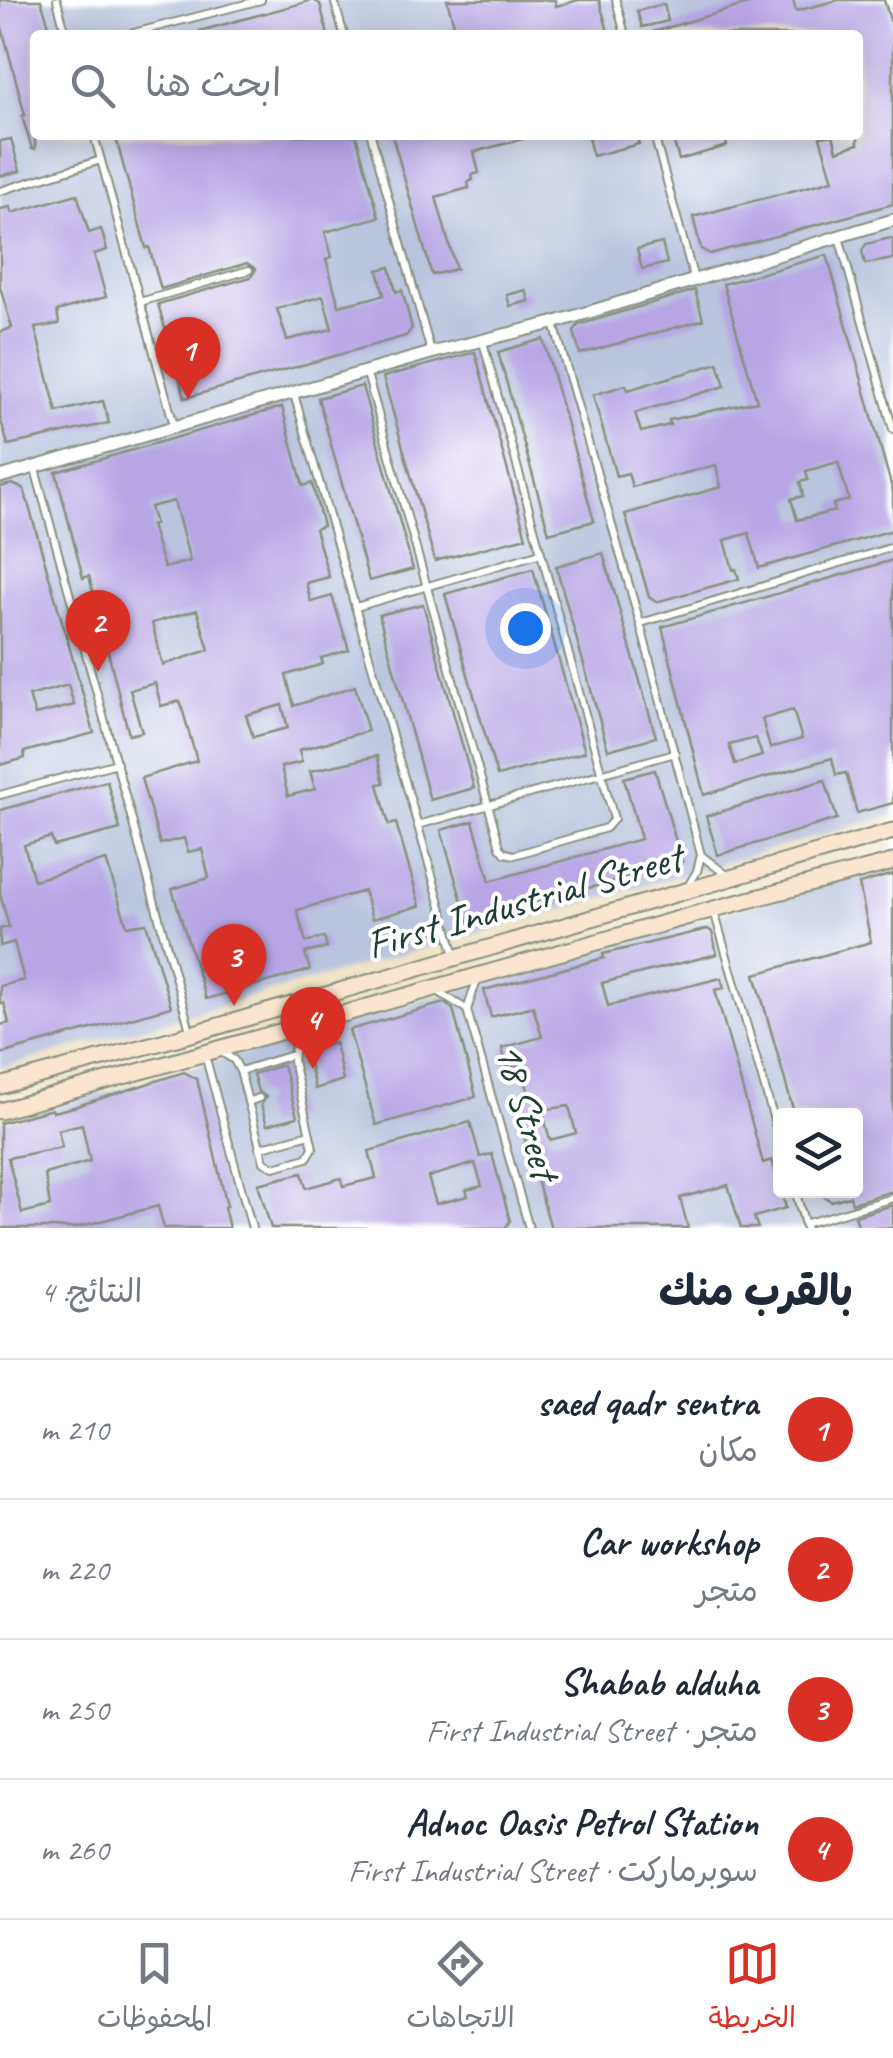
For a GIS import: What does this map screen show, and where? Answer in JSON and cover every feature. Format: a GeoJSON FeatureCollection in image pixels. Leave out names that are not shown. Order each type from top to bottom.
{"type":"FeatureCollection","features":[{"type":"Feature","properties":{"kind":"main road","name":"First Industrial Street"},"geometry":{"type":"LineString","coordinates":[[0,1086],[893,831]]}},
{"type":"Feature","properties":{"kind":"main road","name":"First Industrial Street"},"geometry":{"type":"LineString","coordinates":[[0,1111],[893,862]]}},
{"type":"Feature","properties":{"kind":"street"},"geometry":{"type":"LineString","coordinates":[[0,477],[553,323],[893,220]]}},
{"type":"Feature","properties":{"kind":"lane"},"geometry":{"type":"LineString","coordinates":[[56,0],[65,30]]}},
{"type":"Feature","properties":{"kind":"lane"},"geometry":{"type":"LineString","coordinates":[[145,30],[261,0]]}},
{"type":"Feature","properties":{"kind":"lane"},"geometry":{"type":"LineString","coordinates":[[334,0],[343,30]]}},
{"type":"Feature","properties":{"kind":"lane"},"geometry":{"type":"LineString","coordinates":[[616,0],[625,30]]}},
{"type":"Feature","properties":{"kind":"lane"},"geometry":{"type":"LineString","coordinates":[[95,140],[174,426]]}},
{"type":"Feature","properties":{"kind":"lane"},"geometry":{"type":"LineString","coordinates":[[372,140],[432,354]]}},
{"type":"Feature","properties":{"kind":"lane"},"geometry":{"type":"LineString","coordinates":[[655,140],[695,280]]}},
{"type":"Feature","properties":{"kind":"lane"},"geometry":{"type":"LineString","coordinates":[[0,191],[101,160]]}},
{"type":"Feature","properties":{"kind":"lane"},"geometry":{"type":"LineString","coordinates":[[839,236],[893,429]]}},
{"type":"Feature","properties":{"kind":"lane"},"geometry":{"type":"LineString","coordinates":[[140,302],[249,270]]}},
{"type":"Feature","properties":{"kind":"lane"},"geometry":{"type":"LineString","coordinates":[[553,323],[640,623],[701,856],[694,878],[684,891]]}},
{"type":"Feature","properties":{"kind":"lane"},"geometry":{"type":"LineString","coordinates":[[367,374],[500,847],[514,855],[610,826],[614,814],[482,340]]}},
{"type":"Feature","properties":{"kind":"lane"},"geometry":{"type":"LineString","coordinates":[[294,394],[455,956]]}},
{"type":"Feature","properties":{"kind":"lane"},"geometry":{"type":"LineString","coordinates":[[35,467],[191,1034]]}},
{"type":"Feature","properties":{"kind":"lane"},"geometry":{"type":"LineString","coordinates":[[640,623],[893,547]]}},
{"type":"Feature","properties":{"kind":"lane"},"geometry":{"type":"LineString","coordinates":[[356,607],[541,553]]}},
{"type":"Feature","properties":{"kind":"lane"},"geometry":{"type":"LineString","coordinates":[[418,825],[675,753]]}},
{"type":"Feature","properties":{"kind":"lane"},"geometry":{"type":"LineString","coordinates":[[0,795],[116,763]]}},
{"type":"Feature","properties":{"kind":"lane"},"geometry":{"type":"LineString","coordinates":[[701,856],[730,878]]}},
{"type":"Feature","properties":{"kind":"lane"},"geometry":{"type":"LineString","coordinates":[[714,909],[773,1116]]}},
{"type":"Feature","properties":{"kind":"lane","name":"18 Street"},"geometry":{"type":"LineString","coordinates":[[467,1010],[479,976]]}},
{"type":"Feature","properties":{"kind":"lane","name":"18 Street"},"geometry":{"type":"LineString","coordinates":[[432,990],[454,999],[467,1010],[528,1228]]}},
{"type":"Feature","properties":{"kind":"lane"},"geometry":{"type":"LineString","coordinates":[[210,1051],[234,1060],[240,1070],[264,1162],[278,1166],[311,1155],[310,1134],[294,1088],[292,1056],[298,1026]]}},
{"type":"Feature","properties":{"kind":"lane"},"geometry":{"type":"LineString","coordinates":[[210,1051],[252,1228]]}},
{"type":"Feature","properties":{"kind":"lane"},"geometry":{"type":"LineString","coordinates":[[240,1070],[292,1056]]}},
{"type":"Feature","properties":{"kind":"lane"},"geometry":{"type":"LineString","coordinates":[[248,1102],[260,1098]]}},
{"type":"Feature","properties":{"kind":"lane"},"geometry":{"type":"LineString","coordinates":[[259,1148],[310,1134]]}},
{"type":"Feature","properties":{"kind":"lane"},"geometry":{"type":"LineString","coordinates":[[797,1198],[805,1226],[893,1198]]}},
{"type":"Feature","properties":{"kind":"shaded area"},"geometry":{"type":"Polygon","coordinates":[[[0,0],[893,0],[893,815],[0,1068],[0,0]]]}},
{"type":"Feature","properties":{"kind":"shaded area"},"geometry":{"type":"Polygon","coordinates":[[[893,864],[893,1228],[0,1228],[0,1123],[893,864]]]}},
{"type":"Feature","properties":{"kind":"building"},"geometry":{"type":"Polygon","coordinates":[[[0,0],[41,0],[50,30],[30,30],[30,140],[35,140],[35,149],[32,149],[22,116],[25,115],[0,20],[0,0]]]}},
{"type":"Feature","properties":{"kind":"building"},"geometry":{"type":"Polygon","coordinates":[[[313,0],[320,4],[327,30],[204,30],[313,0]]]}},
{"type":"Feature","properties":{"kind":"building"},"geometry":{"type":"Polygon","coordinates":[[[447,0],[555,0],[556,6],[599,0],[608,30],[456,30],[447,0]]]}},
{"type":"Feature","properties":{"kind":"building"},"geometry":{"type":"Polygon","coordinates":[[[761,0],[793,0],[796,11],[838,0],[884,0],[893,31],[893,204],[710,254],[701,249],[693,217],[833,180],[821,140],[834,140],[837,151],[863,140],[863,30],[660,30],[761,0]]]}},
{"type":"Feature","properties":{"kind":"building"},"geometry":{"type":"Polygon","coordinates":[[[664,4],[668,21],[642,27],[637,11],[664,4]]]}},
{"type":"Feature","properties":{"kind":"building"},"geometry":{"type":"Polygon","coordinates":[[[11,139],[20,171],[0,176],[0,141],[11,139]]]}},
{"type":"Feature","properties":{"kind":"building"},"geometry":{"type":"Polygon","coordinates":[[[116,140],[357,140],[379,217],[325,232],[332,257],[326,259],[339,306],[384,295],[378,270],[390,267],[396,292],[402,290],[412,328],[406,336],[185,398],[158,304],[251,277],[256,269],[247,263],[161,289],[149,247],[146,248],[116,140]],[[323,296],[277,309],[287,340],[332,329],[323,296]]]}},
{"type":"Feature","properties":{"kind":"building"},"geometry":{"type":"Polygon","coordinates":[[[393,140],[519,140],[474,152],[479,173],[472,175],[469,188],[436,197],[456,269],[432,275],[393,140]]]}},
{"type":"Feature","properties":{"kind":"building"},"geometry":{"type":"Polygon","coordinates":[[[589,140],[638,140],[639,144],[593,156],[589,140]]]}},
{"type":"Feature","properties":{"kind":"building"},"geometry":{"type":"Polygon","coordinates":[[[673,140],[725,140],[727,146],[679,160],[673,140]]]}},
{"type":"Feature","properties":{"kind":"building"},"geometry":{"type":"Polygon","coordinates":[[[77,194],[89,233],[101,229],[107,250],[94,254],[106,297],[57,311],[59,324],[35,328],[57,412],[103,401],[109,423],[8,445],[0,417],[0,332],[12,328],[0,287],[0,209],[10,207],[12,213],[77,194]]]}},
{"type":"Feature","properties":{"kind":"building"},"geometry":{"type":"Polygon","coordinates":[[[890,238],[893,259],[865,264],[862,251],[866,244],[890,238]]]}},
{"type":"Feature","properties":{"kind":"building"},"geometry":{"type":"Polygon","coordinates":[[[662,243],[667,263],[642,269],[637,249],[662,243]]]}},
{"type":"Feature","properties":{"kind":"building"},"geometry":{"type":"Polygon","coordinates":[[[827,255],[893,492],[893,530],[759,568],[749,533],[725,540],[739,579],[656,602],[649,597],[625,514],[721,487],[716,465],[632,487],[628,473],[616,476],[593,395],[626,385],[628,390],[718,363],[725,386],[635,413],[641,432],[670,425],[669,420],[757,401],[723,284],[827,255]],[[838,462],[806,471],[808,480],[800,482],[803,496],[791,499],[797,520],[835,511],[833,504],[849,500],[838,462]]]}},
{"type":"Feature","properties":{"kind":"building"},"geometry":{"type":"Polygon","coordinates":[[[526,290],[529,301],[510,306],[507,295],[526,290]]]}},
{"type":"Feature","properties":{"kind":"building"},"geometry":{"type":"Polygon","coordinates":[[[695,290],[703,320],[580,354],[574,332],[578,325],[695,290]]]}},
{"type":"Feature","properties":{"kind":"building"},"geometry":{"type":"Polygon","coordinates":[[[543,339],[594,521],[549,533],[498,352],[543,339]]]}},
{"type":"Feature","properties":{"kind":"building"},"geometry":{"type":"Polygon","coordinates":[[[475,352],[526,537],[435,561],[383,377],[475,352]]]}},
{"type":"Feature","properties":{"kind":"building"},"geometry":{"type":"Polygon","coordinates":[[[362,386],[413,569],[369,581],[318,398],[362,386]]]}},
{"type":"Feature","properties":{"kind":"building"},"geometry":{"type":"Polygon","coordinates":[[[282,407],[303,486],[312,483],[323,526],[315,529],[329,577],[306,583],[311,602],[332,596],[349,650],[321,658],[323,664],[286,675],[294,706],[355,686],[368,731],[299,750],[302,762],[281,767],[288,796],[315,789],[310,771],[377,756],[384,783],[378,784],[389,825],[396,823],[420,906],[372,919],[364,891],[297,910],[306,942],[324,937],[327,948],[305,953],[310,970],[206,999],[172,889],[209,878],[202,849],[188,852],[184,838],[160,844],[141,778],[197,761],[180,701],[161,706],[155,683],[130,690],[142,732],[129,735],[89,576],[83,578],[56,472],[282,407]],[[174,501],[150,507],[155,524],[151,525],[164,568],[190,561],[174,501]],[[197,610],[152,623],[163,665],[209,650],[197,610]],[[282,705],[246,715],[253,737],[288,728],[282,705]]]}},
{"type":"Feature","properties":{"kind":"building"},"geometry":{"type":"Polygon","coordinates":[[[12,484],[24,489],[94,733],[24,752],[25,758],[0,765],[0,487],[12,484]],[[68,685],[29,696],[35,715],[74,705],[68,685]]]}},
{"type":"Feature","properties":{"kind":"building"},"geometry":{"type":"Polygon","coordinates":[[[603,553],[656,737],[608,750],[556,566],[603,553]]]}},
{"type":"Feature","properties":{"kind":"building"},"geometry":{"type":"Polygon","coordinates":[[[893,560],[893,803],[857,813],[846,773],[836,775],[832,758],[704,795],[662,627],[893,560]],[[793,710],[762,719],[770,748],[802,739],[793,710]],[[756,738],[729,745],[735,764],[762,756],[756,738]]]}},
{"type":"Feature","properties":{"kind":"building"},"geometry":{"type":"Polygon","coordinates":[[[533,569],[585,752],[497,776],[445,594],[533,569]]]}},
{"type":"Feature","properties":{"kind":"building"},"geometry":{"type":"Polygon","coordinates":[[[423,604],[474,788],[430,800],[379,615],[423,604]]]}},
{"type":"Feature","properties":{"kind":"building"},"geometry":{"type":"Polygon","coordinates":[[[655,770],[682,862],[468,922],[441,830],[473,821],[490,881],[641,839],[624,778],[655,770]]]}},
{"type":"Feature","properties":{"kind":"building"},"geometry":{"type":"Polygon","coordinates":[[[825,780],[837,819],[718,855],[706,816],[825,780]]]}},
{"type":"Feature","properties":{"kind":"building"},"geometry":{"type":"Polygon","coordinates":[[[107,781],[120,829],[54,846],[51,837],[24,845],[34,880],[106,860],[127,926],[146,923],[171,1007],[0,1054],[0,1025],[9,1023],[4,1003],[0,1004],[0,986],[24,980],[14,942],[0,946],[0,929],[9,927],[0,894],[0,810],[107,781]]]}},
{"type":"Feature","properties":{"kind":"building"},"geometry":{"type":"Polygon","coordinates":[[[893,874],[893,1191],[852,1203],[851,1198],[863,1198],[863,1108],[793,1108],[755,974],[871,942],[859,884],[893,874]]]}},
{"type":"Feature","properties":{"kind":"building"},"geometry":{"type":"Polygon","coordinates":[[[708,929],[712,932],[717,954],[602,983],[608,1006],[721,978],[724,988],[715,990],[763,1163],[772,1160],[773,1198],[783,1198],[786,1208],[754,1217],[758,1228],[741,1228],[728,1185],[680,1198],[688,1228],[551,1228],[513,1098],[529,1094],[521,1064],[507,1068],[502,1048],[542,1037],[533,1006],[491,1017],[484,990],[604,958],[603,954],[708,929]],[[569,1106],[542,1110],[550,1140],[576,1133],[569,1106]]]}},
{"type":"Feature","properties":{"kind":"building"},"geometry":{"type":"Polygon","coordinates":[[[444,1003],[453,1009],[476,1097],[376,1125],[349,1030],[444,1003]]]}},
{"type":"Feature","properties":{"kind":"building"},"geometry":{"type":"Polygon","coordinates":[[[335,1043],[343,1080],[315,1089],[306,1050],[335,1043]]]}},
{"type":"Feature","properties":{"kind":"building"},"geometry":{"type":"Polygon","coordinates":[[[283,1065],[297,1117],[267,1125],[261,1105],[266,1097],[258,1091],[253,1074],[283,1065]]]}},
{"type":"Feature","properties":{"kind":"building"},"geometry":{"type":"Polygon","coordinates":[[[184,1072],[197,1079],[229,1228],[164,1228],[158,1206],[74,1228],[0,1228],[0,1123],[74,1107],[184,1072]],[[82,1124],[58,1130],[62,1147],[8,1158],[22,1213],[50,1206],[45,1174],[90,1161],[82,1124]]]}},
{"type":"Feature","properties":{"kind":"building"},"geometry":{"type":"Polygon","coordinates":[[[470,1122],[480,1157],[492,1154],[510,1221],[505,1228],[271,1228],[258,1184],[302,1173],[306,1188],[341,1178],[343,1186],[376,1178],[369,1151],[470,1122]],[[475,1163],[428,1177],[436,1204],[468,1196],[466,1190],[482,1186],[475,1163]]]}},
{"type":"Feature","properties":{"kind":"building"},"geometry":{"type":"Polygon","coordinates":[[[893,1205],[893,1228],[859,1228],[855,1216],[893,1205]]]}},
{"type":"Feature","properties":{"kind":"place","name":"saed qadr sentra"},"geometry":{"type":"Point","coordinates":[188,399]}},
{"type":"Feature","properties":{"kind":"place","name":"Car workshop"},"geometry":{"type":"Point","coordinates":[98,672]}},
{"type":"Feature","properties":{"kind":"place","name":"Shabab alduha"},"geometry":{"type":"Point","coordinates":[234,1006]}},
{"type":"Feature","properties":{"kind":"place","name":"Adnoc Oasis Petrol Station"},"geometry":{"type":"Point","coordinates":[313,1069]}}]}
